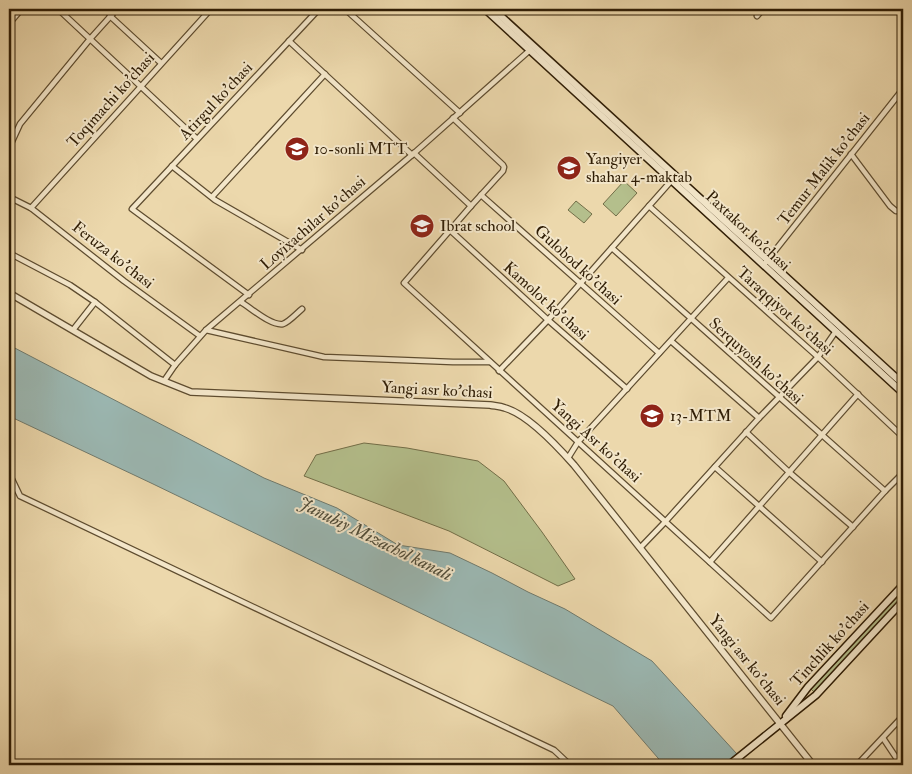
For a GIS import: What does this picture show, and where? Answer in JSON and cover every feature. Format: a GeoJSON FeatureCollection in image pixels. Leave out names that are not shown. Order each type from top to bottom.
{"type":"FeatureCollection","features":[{"type":"Feature","properties":{"kind":"main road","name":"Paxtakor ko'chasi"},"geometry":{"type":"LineString","coordinates":[[485,9],[672,180],[903,384]]}},
{"type":"Feature","properties":{"kind":"main road","name":"Paxtakor ko'chasi"},"geometry":{"type":"LineString","coordinates":[[493,9],[766,262],[903,393]]}},
{"type":"Feature","properties":{"kind":"main road","name":"Tinchlik ko'chasi"},"geometry":{"type":"LineString","coordinates":[[780,724],[808,687],[903,584]]}},
{"type":"Feature","properties":{"kind":"main road","name":"Tinchlik ko'chasi"},"geometry":{"type":"LineString","coordinates":[[729,765],[816,695],[903,601]]}},
{"type":"Feature","properties":{"kind":"street"},"geometry":{"type":"LineString","coordinates":[[9,22],[21,9]]}},
{"type":"Feature","properties":{"kind":"street"},"geometry":{"type":"LineString","coordinates":[[58,9],[197,139]]}},
{"type":"Feature","properties":{"kind":"street"},"geometry":{"type":"LineString","coordinates":[[9,148],[20,124],[90,38],[117,9]]}},
{"type":"Feature","properties":{"kind":"street","name":"Toqimachi ko'chasi"},"geometry":{"type":"LineString","coordinates":[[31,208],[211,9]]}},
{"type":"Feature","properties":{"kind":"street","name":"Atirgul ko'chasi"},"geometry":{"type":"LineString","coordinates":[[249,295],[132,209],[319,9]]}},
{"type":"Feature","properties":{"kind":"street"},"geometry":{"type":"LineString","coordinates":[[345,9],[460,113]]}},
{"type":"Feature","properties":{"kind":"street"},"geometry":{"type":"LineString","coordinates":[[757,16],[763,9]]}},
{"type":"Feature","properties":{"kind":"street"},"geometry":{"type":"LineString","coordinates":[[110,16],[161,63]]}},
{"type":"Feature","properties":{"kind":"street"},"geometry":{"type":"LineString","coordinates":[[289,41],[471,206]]}},
{"type":"Feature","properties":{"kind":"street","name":"Loyixachilar ko'chasi"},"geometry":{"type":"LineString","coordinates":[[164,381],[175,365],[206,330],[302,250],[530,50]]}},
{"type":"Feature","properties":{"kind":"street"},"geometry":{"type":"LineString","coordinates":[[212,197],[325,74]]}},
{"type":"Feature","properties":{"kind":"street","name":"Temur Malik ko'chasi"},"geometry":{"type":"LineString","coordinates":[[766,262],[903,89]]}},
{"type":"Feature","properties":{"kind":"street"},"geometry":{"type":"LineString","coordinates":[[450,230],[503,171],[504,167],[454,118]]}},
{"type":"Feature","properties":{"kind":"street"},"geometry":{"type":"LineString","coordinates":[[851,154],[890,206],[896,211],[900,211],[903,208]]}},
{"type":"Feature","properties":{"kind":"street"},"geometry":{"type":"LineString","coordinates":[[172,166],[212,197],[302,250]]}},
{"type":"Feature","properties":{"kind":"street"},"geometry":{"type":"LineString","coordinates":[[499,371],[548,320],[672,180]]}},
{"type":"Feature","properties":{"kind":"street","name":"Gulobod ko'chasi"},"geometry":{"type":"LineString","coordinates":[[481,195],[659,353]]}},
{"type":"Feature","properties":{"kind":"street","name":"Feruza ko'chasi"},"geometry":{"type":"LineString","coordinates":[[9,197],[31,208],[124,281],[200,336]]}},
{"type":"Feature","properties":{"kind":"street","name":"Taraqqiyot ko'chasi"},"geometry":{"type":"LineString","coordinates":[[649,206],[818,357],[903,436]]}},
{"type":"Feature","properties":{"kind":"street","name":"Yangi Asr ko'chasi"},"geometry":{"type":"LineString","coordinates":[[450,230],[404,283],[771,618],[822,562]]}},
{"type":"Feature","properties":{"kind":"street","name":"Kamolot ko'chasi"},"geometry":{"type":"LineString","coordinates":[[450,230],[627,389]]}},
{"type":"Feature","properties":{"kind":"street","name":"Serquyosh ko'chasi"},"geometry":{"type":"LineString","coordinates":[[612,248],[885,491]]}},
{"type":"Feature","properties":{"kind":"street"},"geometry":{"type":"LineString","coordinates":[[9,253],[70,285],[95,302],[175,365]]}},
{"type":"Feature","properties":{"kind":"street"},"geometry":{"type":"LineString","coordinates":[[568,458],[578,442],[728,278]]}},
{"type":"Feature","properties":{"kind":"street","name":"Yangi asr ko'chasi"},"geometry":{"type":"LineString","coordinates":[[9,293],[151,376],[191,392],[480,405],[506,408],[518,413],[544,434],[568,458],[812,765]]}},
{"type":"Feature","properties":{"kind":"street"},"geometry":{"type":"LineString","coordinates":[[73,330],[95,302]]}},
{"type":"Feature","properties":{"kind":"street"},"geometry":{"type":"LineString","coordinates":[[241,302],[271,322],[281,324],[285,323],[302,309]]}},
{"type":"Feature","properties":{"kind":"street"},"geometry":{"type":"LineString","coordinates":[[206,330],[324,357],[490,362]]}},
{"type":"Feature","properties":{"kind":"street"},"geometry":{"type":"LineString","coordinates":[[640,548],[759,418],[818,357],[836,331]]}},
{"type":"Feature","properties":{"kind":"street"},"geometry":{"type":"LineString","coordinates":[[670,341],[759,418]]}},
{"type":"Feature","properties":{"kind":"street"},"geometry":{"type":"LineString","coordinates":[[710,562],[858,394]]}},
{"type":"Feature","properties":{"kind":"street"},"geometry":{"type":"LineString","coordinates":[[746,432],[853,527]]}},
{"type":"Feature","properties":{"kind":"street"},"geometry":{"type":"LineString","coordinates":[[715,467],[822,562],[903,473]]}},
{"type":"Feature","properties":{"kind":"street"},"geometry":{"type":"LineString","coordinates":[[9,473],[20,496],[554,750],[570,765]]}},
{"type":"Feature","properties":{"kind":"street"},"geometry":{"type":"LineString","coordinates":[[857,765],[903,716]]}},
{"type":"Feature","properties":{"kind":"street"},"geometry":{"type":"LineString","coordinates":[[883,738],[901,765]]}},
{"type":"Feature","properties":{"kind":"green space"},"geometry":{"type":"Polygon","coordinates":[[[624,181],[637,193],[616,216],[603,204],[624,181]]]}},
{"type":"Feature","properties":{"kind":"green space"},"geometry":{"type":"Polygon","coordinates":[[[576,201],[592,214],[584,223],[568,210],[576,201]]]}},
{"type":"Feature","properties":{"kind":"green space"},"geometry":{"type":"Polygon","coordinates":[[[364,443],[407,448],[478,461],[504,481],[575,579],[558,586],[449,531],[304,476],[316,455],[364,443]]]}},
{"type":"Feature","properties":{"kind":"green space"},"geometry":{"type":"Polygon","coordinates":[[[903,591],[903,597],[814,692],[811,689],[903,591]]]}},
{"type":"Feature","properties":{"kind":"water","name":"Janubiy Mizachol kanali"},"geometry":{"type":"Polygon","coordinates":[[[9,345],[264,478],[337,508],[398,545],[450,553],[565,609],[652,661],[747,765],[664,765],[613,706],[9,416],[9,345]]]}},
{"type":"Feature","properties":{"kind":"place","name":"10-sonli MTT"},"geometry":{"type":"Point","coordinates":[297,149]}},
{"type":"Feature","properties":{"kind":"place","name":"Yangiyer shahar 4-maktab"},"geometry":{"type":"Point","coordinates":[569,168]}},
{"type":"Feature","properties":{"kind":"place","name":"Ibrat school"},"geometry":{"type":"Point","coordinates":[422,226]}},
{"type":"Feature","properties":{"kind":"place","name":"13-MTM"},"geometry":{"type":"Point","coordinates":[652,416]}}]}
